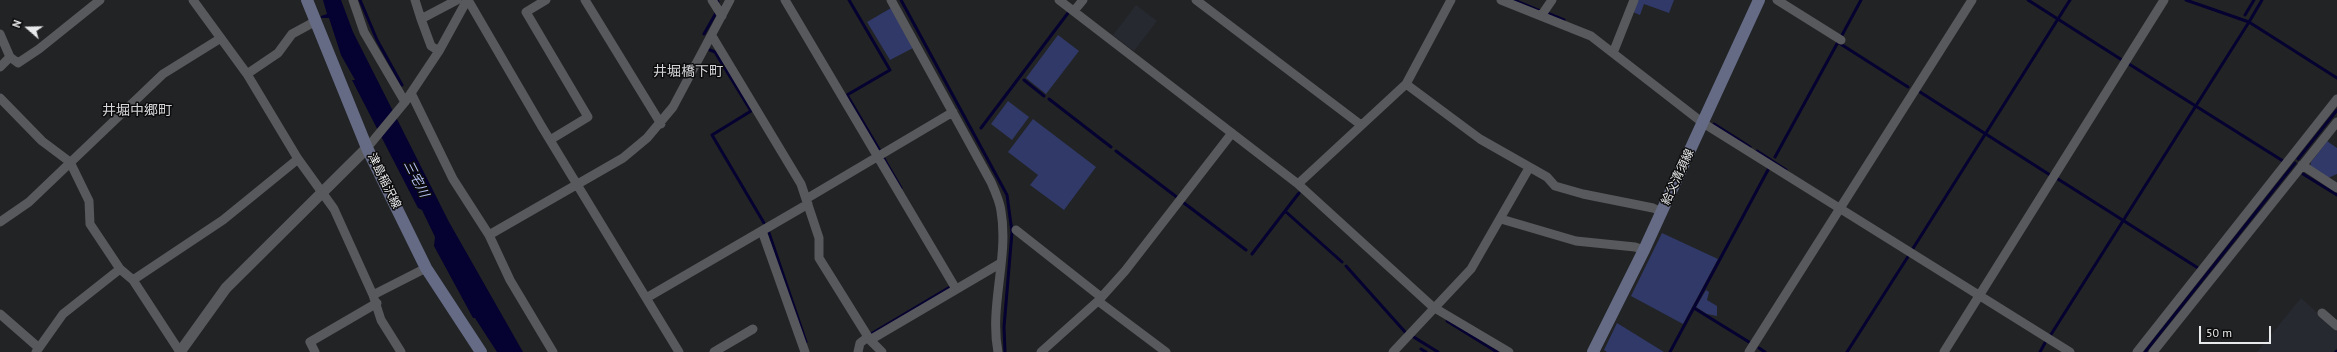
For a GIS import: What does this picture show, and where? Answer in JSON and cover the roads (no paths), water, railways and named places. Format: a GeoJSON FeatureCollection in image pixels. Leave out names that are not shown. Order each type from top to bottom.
{"type":"FeatureCollection","features":[{"type":"Feature","properties":{"kind":"main road","name":"津島稲沢線"},"geometry":{"type":"LineString","coordinates":[[307,0],[367,148],[426,268],[481,352]]}},
{"type":"Feature","properties":{"kind":"main road","name":"給父清須線"},"geometry":{"type":"LineString","coordinates":[[1593,352],[1662,212],[1759,0]]}},
{"type":"Feature","properties":{"kind":"street"},"geometry":{"type":"LineString","coordinates":[[0,34],[10,57],[18,63],[45,44],[100,0]]}},
{"type":"Feature","properties":{"kind":"street"},"geometry":{"type":"LineString","coordinates":[[193,0],[247,74],[298,159],[323,191],[347,234],[375,299],[381,320],[401,352]]}},
{"type":"Feature","properties":{"kind":"street"},"geometry":{"type":"LineString","coordinates":[[352,0],[364,32],[404,103]]}},
{"type":"Feature","properties":{"kind":"street"},"geometry":{"type":"LineString","coordinates":[[415,0],[431,46],[439,50]]}},
{"type":"Feature","properties":{"kind":"street"},"geometry":{"type":"LineString","coordinates":[[421,19],[457,0]]}},
{"type":"Feature","properties":{"kind":"street"},"geometry":{"type":"LineString","coordinates":[[2,102],[42,141],[70,162],[89,201],[90,224],[120,269],[133,280],[180,352],[226,288],[367,148],[378,135],[411,93],[439,50],[468,0],[550,140],[680,352]]}},
{"type":"Feature","properties":{"kind":"street"},"geometry":{"type":"LineString","coordinates":[[546,0],[526,12],[588,117],[550,140]]}},
{"type":"Feature","properties":{"kind":"street"},"geometry":{"type":"LineString","coordinates":[[585,0],[661,124]]}},
{"type":"Feature","properties":{"kind":"street"},"geometry":{"type":"LineString","coordinates":[[712,0],[726,8]]}},
{"type":"Feature","properties":{"kind":"street"},"geometry":{"type":"LineString","coordinates":[[721,0],[726,8]]}},
{"type":"Feature","properties":{"kind":"street"},"geometry":{"type":"LineString","coordinates":[[785,0],[956,289]]}},
{"type":"Feature","properties":{"kind":"street"},"geometry":{"type":"LineString","coordinates":[[891,0],[991,182],[1001,210],[1001,263],[997,316],[998,352]]}},
{"type":"Feature","properties":{"kind":"street"},"geometry":{"type":"LineString","coordinates":[[1059,0],[1298,184],[1433,307],[1508,352]]}},
{"type":"Feature","properties":{"kind":"street"},"geometry":{"type":"LineString","coordinates":[[1074,11],[1083,0]]}},
{"type":"Feature","properties":{"kind":"street"},"geometry":{"type":"LineString","coordinates":[[1196,0],[1361,126]]}},
{"type":"Feature","properties":{"kind":"street"},"geometry":{"type":"LineString","coordinates":[[1298,184],[1406,84],[1451,0]]}},
{"type":"Feature","properties":{"kind":"street"},"geometry":{"type":"LineString","coordinates":[[1501,0],[1590,36],[1703,123],[2070,352]]}},
{"type":"Feature","properties":{"kind":"street"},"geometry":{"type":"LineString","coordinates":[[1541,16],[1552,0]]}},
{"type":"Feature","properties":{"kind":"street"},"geometry":{"type":"LineString","coordinates":[[1613,53],[1634,0]]}},
{"type":"Feature","properties":{"kind":"street"},"geometry":{"type":"LineString","coordinates":[[1777,0],[1841,40]]}},
{"type":"Feature","properties":{"kind":"street"},"geometry":{"type":"LineString","coordinates":[[1749,352],[1972,0]]}},
{"type":"Feature","properties":{"kind":"street"},"geometry":{"type":"LineString","coordinates":[[1944,352],[2164,0]]}},
{"type":"Feature","properties":{"kind":"street"},"geometry":{"type":"LineString","coordinates":[[489,236],[578,185],[635,150],[661,124],[673,107],[726,8]]}},
{"type":"Feature","properties":{"kind":"street"},"geometry":{"type":"LineString","coordinates":[[247,74],[278,53],[292,34],[316,21]]}},
{"type":"Feature","properties":{"kind":"street"},"geometry":{"type":"LineString","coordinates":[[712,36],[801,184],[819,238],[819,258],[869,338],[882,352]]}},
{"type":"Feature","properties":{"kind":"street"},"geometry":{"type":"LineString","coordinates":[[2,217],[19,211],[163,74],[221,38]]}},
{"type":"Feature","properties":{"kind":"street"},"geometry":{"type":"LineString","coordinates":[[0,66],[10,57]]}},
{"type":"Feature","properties":{"kind":"street"},"geometry":{"type":"LineString","coordinates":[[1406,84],[1480,139],[1547,177],[1555,186],[1582,194],[1653,208],[1662,212]]}},
{"type":"Feature","properties":{"kind":"street"},"geometry":{"type":"LineString","coordinates":[[411,93],[453,178],[489,236],[510,280],[553,352]]}},
{"type":"Feature","properties":{"kind":"street"},"geometry":{"type":"LineString","coordinates":[[2137,352],[2337,99]]}},
{"type":"Feature","properties":{"kind":"street"},"geometry":{"type":"LineString","coordinates":[[648,298],[762,231],[953,112]]}},
{"type":"Feature","properties":{"kind":"street"},"geometry":{"type":"LineString","coordinates":[[2153,352],[2337,122]]}},
{"type":"Feature","properties":{"kind":"street"},"geometry":{"type":"LineString","coordinates":[[1040,352],[1100,299],[1130,265],[1232,133]]}},
{"type":"Feature","properties":{"kind":"street"},"geometry":{"type":"LineString","coordinates":[[133,280],[223,220],[298,159]]}},
{"type":"Feature","properties":{"kind":"street"},"geometry":{"type":"LineString","coordinates":[[2302,165],[2337,188]]}},
{"type":"Feature","properties":{"kind":"street"},"geometry":{"type":"LineString","coordinates":[[1393,352],[1433,307],[1471,269],[1529,168]]}},
{"type":"Feature","properties":{"kind":"street"},"geometry":{"type":"LineString","coordinates":[[1501,219],[1576,242],[1635,247],[1644,250]]}},
{"type":"Feature","properties":{"kind":"street"},"geometry":{"type":"LineString","coordinates":[[1016,230],[1166,352]]}},
{"type":"Feature","properties":{"kind":"street"},"geometry":{"type":"LineString","coordinates":[[762,231],[805,352]]}},
{"type":"Feature","properties":{"kind":"street"},"geometry":{"type":"LineString","coordinates":[[858,352],[860,342],[1001,263]]}},
{"type":"Feature","properties":{"kind":"street"},"geometry":{"type":"LineString","coordinates":[[315,352],[310,342],[375,299],[426,268]]}},
{"type":"Feature","properties":{"kind":"street"},"geometry":{"type":"LineString","coordinates":[[0,314],[37,350],[63,314],[120,269]]}},
{"type":"Feature","properties":{"kind":"street"},"geometry":{"type":"LineString","coordinates":[[2322,312],[2337,326]]}},
{"type":"Feature","properties":{"kind":"street"},"geometry":{"type":"LineString","coordinates":[[714,352],[753,329]]}},
{"type":"Feature","properties":{"kind":"water","name":"三宅川"},"geometry":{"type":"Polygon","coordinates":[[[323,0],[341,0],[353,32],[449,222],[523,352],[497,352],[475,318],[473,318],[434,246],[435,237],[422,210],[418,208],[352,80],[355,80],[341,55],[329,18],[321,18],[321,16],[327,14],[323,0]]]}},
{"type":"Feature","properties":{"kind":"waterway"},"geometry":{"type":"LineString","coordinates":[[360,0],[377,40],[402,85]]}},
{"type":"Feature","properties":{"kind":"waterway"},"geometry":{"type":"LineString","coordinates":[[849,0],[890,70],[847,95],[880,151]]}},
{"type":"Feature","properties":{"kind":"waterway"},"geometry":{"type":"LineString","coordinates":[[901,0],[1007,195],[1012,232],[1004,327],[1005,352]]}},
{"type":"Feature","properties":{"kind":"waterway"},"geometry":{"type":"LineString","coordinates":[[1514,0],[1540,11]]}},
{"type":"Feature","properties":{"kind":"waterway"},"geometry":{"type":"LineString","coordinates":[[1841,37],[1861,0]]}},
{"type":"Feature","properties":{"kind":"waterway"},"geometry":{"type":"LineString","coordinates":[[2028,0],[2122,60]]}},
{"type":"Feature","properties":{"kind":"waterway"},"geometry":{"type":"LineString","coordinates":[[1912,250],[2070,0]]}},
{"type":"Feature","properties":{"kind":"waterway"},"geometry":{"type":"LineString","coordinates":[[2186,0],[2249,22],[2337,78]]}},
{"type":"Feature","properties":{"kind":"waterway"},"geometry":{"type":"LineString","coordinates":[[2245,15],[2254,0]]}},
{"type":"Feature","properties":{"kind":"waterway"},"geometry":{"type":"LineString","coordinates":[[2249,22],[2262,0]]}},
{"type":"Feature","properties":{"kind":"waterway"},"geometry":{"type":"LineString","coordinates":[[704,34],[716,13]]}},
{"type":"Feature","properties":{"kind":"waterway"},"geometry":{"type":"LineString","coordinates":[[981,128],[1068,13]]}},
{"type":"Feature","properties":{"kind":"waterway"},"geometry":{"type":"LineString","coordinates":[[1547,13],[1564,20]]}},
{"type":"Feature","properties":{"kind":"waterway"},"geometry":{"type":"LineString","coordinates":[[2050,336],[2249,22]]}},
{"type":"Feature","properties":{"kind":"waterway"},"geometry":{"type":"LineString","coordinates":[[1775,157],[1838,42]]}},
{"type":"Feature","properties":{"kind":"waterway"},"geometry":{"type":"LineString","coordinates":[[1839,43],[1908,87]]}},
{"type":"Feature","properties":{"kind":"waterway"},"geometry":{"type":"LineString","coordinates":[[710,50],[715,52],[751,111],[712,135],[764,223]]}},
{"type":"Feature","properties":{"kind":"waterway"},"geometry":{"type":"LineString","coordinates":[[2129,64],[2283,161]]}},
{"type":"Feature","properties":{"kind":"waterway"},"geometry":{"type":"LineString","coordinates":[[1024,80],[1044,96]]}},
{"type":"Feature","properties":{"kind":"waterway"},"geometry":{"type":"LineString","coordinates":[[1920,92],[2050,175]]}},
{"type":"Feature","properties":{"kind":"waterway"},"geometry":{"type":"LineString","coordinates":[[1049,99],[1111,147]]}},
{"type":"Feature","properties":{"kind":"waterway"},"geometry":{"type":"LineString","coordinates":[[2298,159],[2337,110]]}},
{"type":"Feature","properties":{"kind":"waterway"},"geometry":{"type":"LineString","coordinates":[[1714,124],[1750,147]]}},
{"type":"Feature","properties":{"kind":"waterway"},"geometry":{"type":"LineString","coordinates":[[1116,151],[1178,198]]}},
{"type":"Feature","properties":{"kind":"waterway"},"geometry":{"type":"LineString","coordinates":[[1757,151],[1786,170]]}},
{"type":"Feature","properties":{"kind":"waterway"},"geometry":{"type":"LineString","coordinates":[[883,157],[901,188]]}},
{"type":"Feature","properties":{"kind":"waterway"},"geometry":{"type":"LineString","coordinates":[[2145,352],[2295,163]]}},
{"type":"Feature","properties":{"kind":"waterway"},"geometry":{"type":"LineString","coordinates":[[1670,352],[1769,168]]}},
{"type":"Feature","properties":{"kind":"waterway"},"geometry":{"type":"LineString","coordinates":[[2303,174],[2337,195]]}},
{"type":"Feature","properties":{"kind":"waterway"},"geometry":{"type":"LineString","coordinates":[[2058,179],[2198,268]]}},
{"type":"Feature","properties":{"kind":"waterway"},"geometry":{"type":"LineString","coordinates":[[1299,193],[1285,211],[1342,262]]}},
{"type":"Feature","properties":{"kind":"waterway"},"geometry":{"type":"LineString","coordinates":[[1184,203],[1246,250]]}},
{"type":"Feature","properties":{"kind":"waterway"},"geometry":{"type":"LineString","coordinates":[[1252,254],[1285,211]]}},
{"type":"Feature","properties":{"kind":"waterway"},"geometry":{"type":"LineString","coordinates":[[768,230],[806,342]]}},
{"type":"Feature","properties":{"kind":"waterway"},"geometry":{"type":"LineString","coordinates":[[1847,352],[1909,255]]}},
{"type":"Feature","properties":{"kind":"waterway"},"geometry":{"type":"LineString","coordinates":[[1346,266],[1406,333]]}},
{"type":"Feature","properties":{"kind":"waterway"},"geometry":{"type":"LineString","coordinates":[[871,334],[950,287]]}},
{"type":"Feature","properties":{"kind":"waterway"},"geometry":{"type":"LineString","coordinates":[[1694,308],[1749,342]]}},
{"type":"Feature","properties":{"kind":"waterway"},"geometry":{"type":"LineString","coordinates":[[1447,321],[1497,352]]}},
{"type":"Feature","properties":{"kind":"waterway"},"geometry":{"type":"LineString","coordinates":[[1412,336],[1438,352]]}},
{"type":"Feature","properties":{"kind":"waterway"},"geometry":{"type":"LineString","coordinates":[[2040,352],[2046,341]]}},
{"type":"Feature","properties":{"kind":"waterway"},"geometry":{"type":"LineString","coordinates":[[1759,348],[1765,352]]}},
{"type":"Feature","properties":{"kind":"waterway"},"geometry":{"type":"LineString","coordinates":[[1421,349],[1426,352]]}},
{"type":"Feature","properties":{"kind":"district","name":"井堀橋下町"},"geometry":{"type":"Point","coordinates":[688,72]}},
{"type":"Feature","properties":{"kind":"district","name":"井堀中郷町"},"geometry":{"type":"Point","coordinates":[137,111]}}]}
